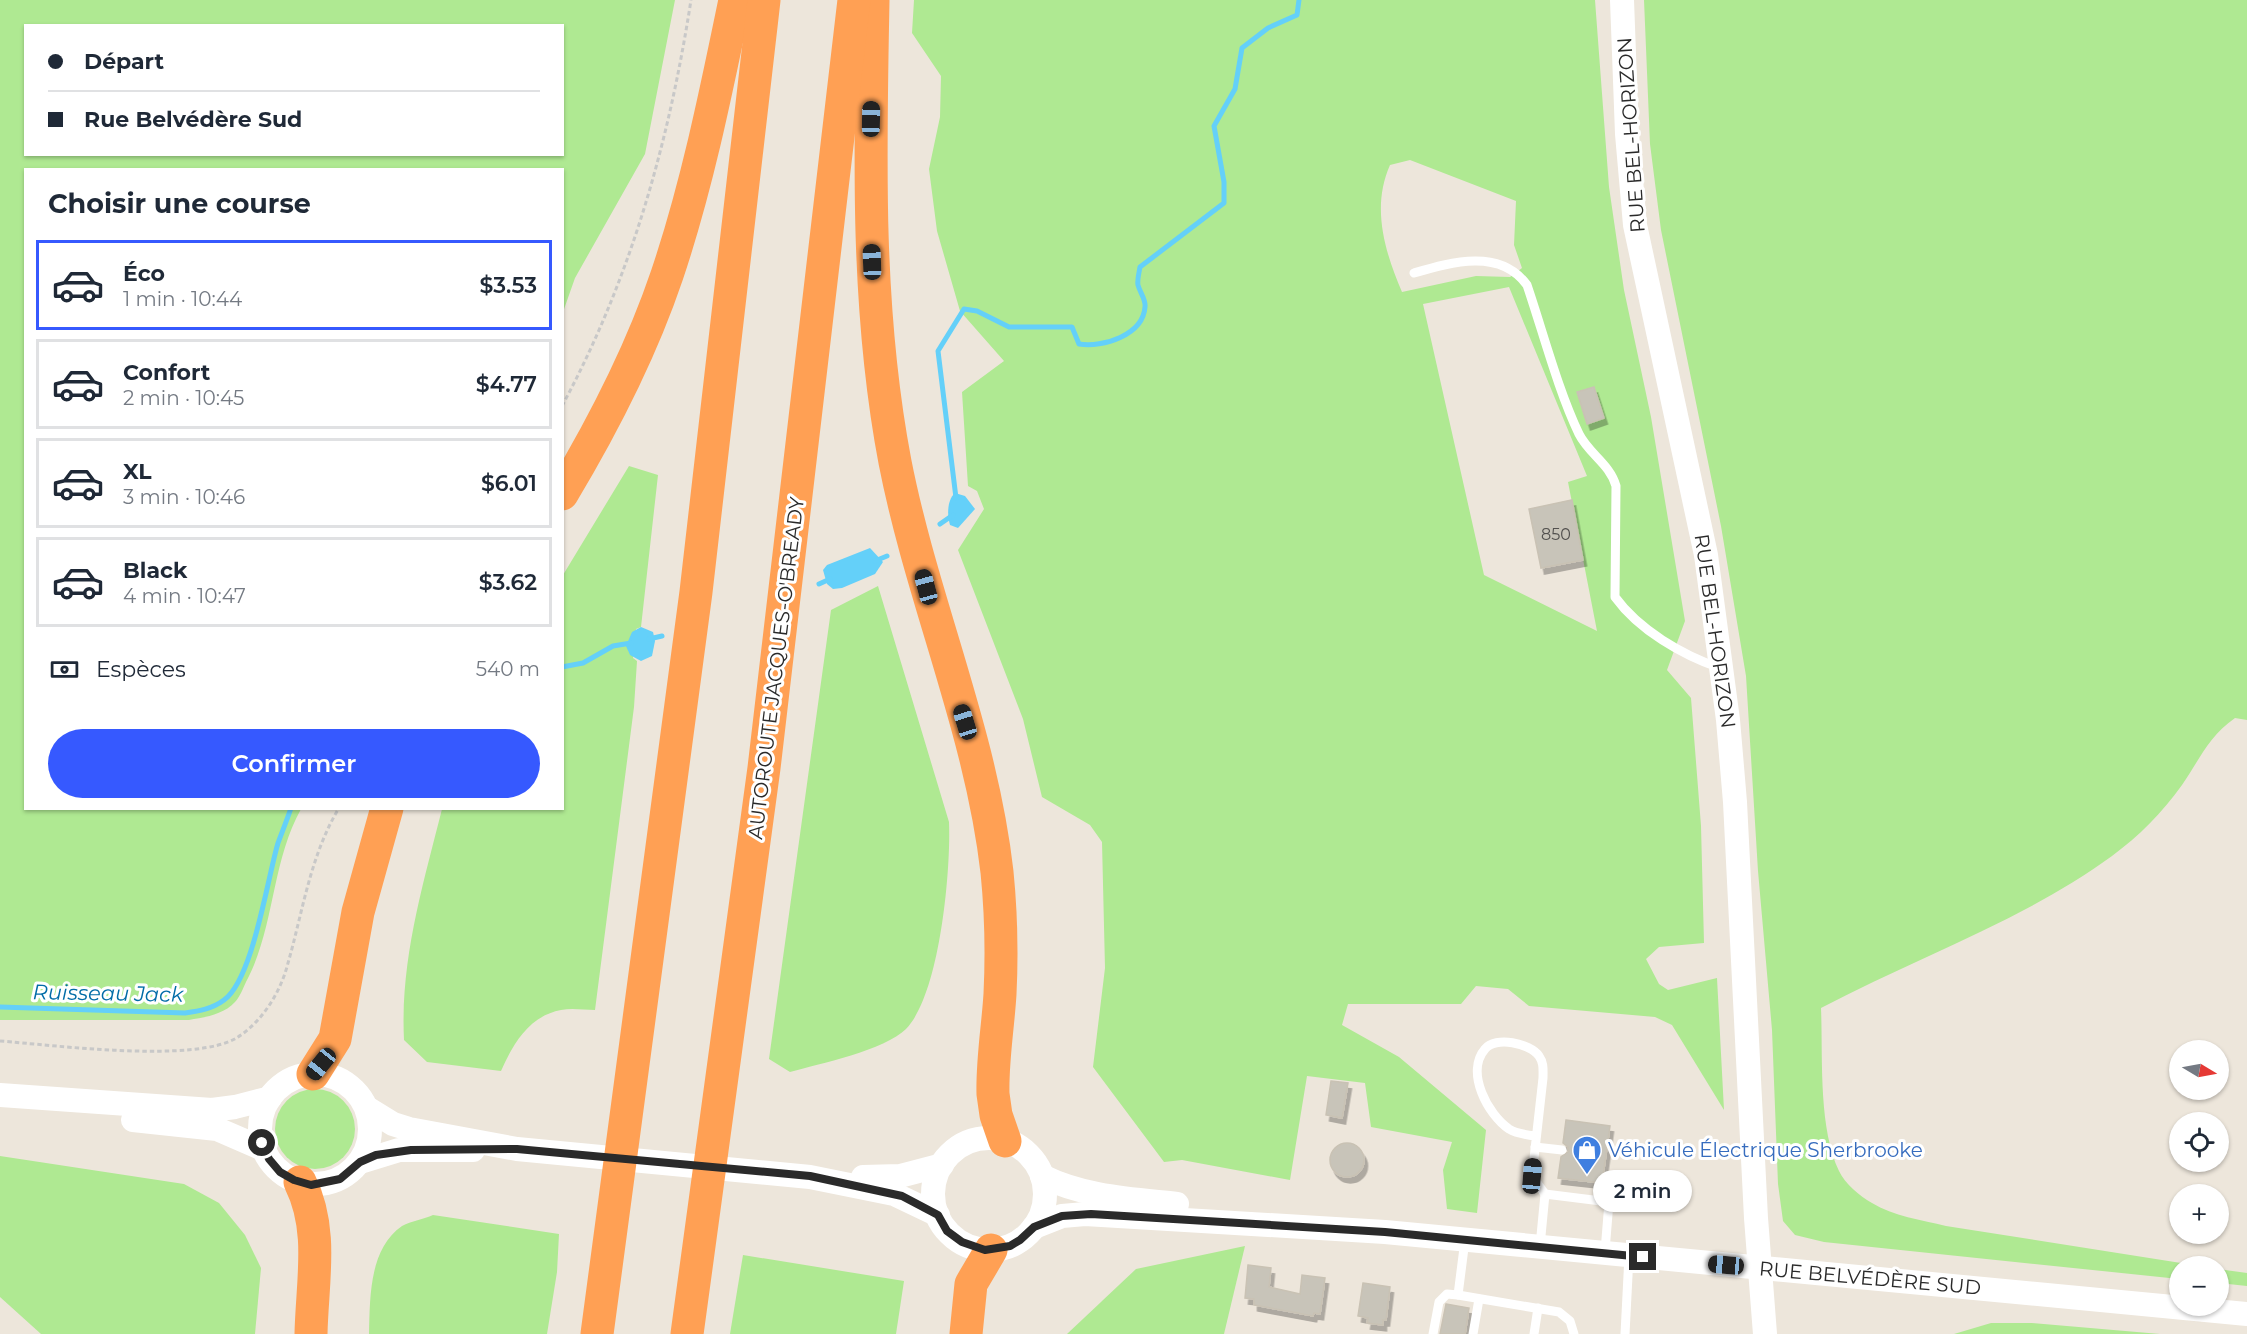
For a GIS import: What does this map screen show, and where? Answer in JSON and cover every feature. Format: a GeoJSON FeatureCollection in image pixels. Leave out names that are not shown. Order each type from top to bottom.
{"type":"FeatureCollection","features":[{"type":"Feature","properties":{"kind":"highway"},"geometry":{"type":"LineString","coordinates":[[564,490],[616,396],[667,275],[696,174],[735,0]]}},
{"type":"Feature","properties":{"kind":"highway"},"geometry":{"type":"LineString","coordinates":[[597,1334],[696,592],[764,0]]}},
{"type":"Feature","properties":{"kind":"highway","name":"AUTOROUTE JACQUES-O'BREADY"},"geometry":{"type":"LineString","coordinates":[[687,1334],[764,768],[854,0]]}},
{"type":"Feature","properties":{"kind":"highway"},"geometry":{"type":"LineString","coordinates":[[873,0],[871,218],[880,363],[895,462],[909,525],[967,728],[991,832],[1001,935],[993,1094],[996,1115],[1005,1141]]}},
{"type":"Feature","properties":{"kind":"highway"},"geometry":{"type":"LineString","coordinates":[[313,1074],[335,1039],[358,912],[386,810]]}},
{"type":"Feature","properties":{"kind":"highway"},"geometry":{"type":"LineString","coordinates":[[300,1182],[310,1203],[315,1226],[311,1334]]}},
{"type":"Feature","properties":{"kind":"highway"},"geometry":{"type":"LineString","coordinates":[[966,1334],[973,1280],[991,1250]]}},
{"type":"Feature","properties":{"kind":"street","name":"RUE BEL-HORIZON"},"geometry":{"type":"LineString","coordinates":[[1622,0],[1627,144],[1635,225],[1706,555],[1722,669],[1735,802],[1765,1334]]}},
{"type":"Feature","properties":{"kind":"street"},"geometry":{"type":"LineString","coordinates":[[367,1108],[370,1133],[367,1149],[360,1162],[345,1176],[329,1183],[300,1182],[275,1168],[264,1149],[260,1125],[270,1098],[287,1082],[313,1074],[326,1075],[347,1084],[367,1108],[393,1124],[517,1149]]}},
{"type":"Feature","properties":{"kind":"street"},"geometry":{"type":"LineString","coordinates":[[0,1095],[212,1110],[270,1098]]}},
{"type":"Feature","properties":{"kind":"street"},"geometry":{"type":"LineString","coordinates":[[0,1102],[217,1130],[264,1149]]}},
{"type":"Feature","properties":{"kind":"street"},"geometry":{"type":"LineString","coordinates":[[986,1138],[1005,1141],[1028,1154],[1042,1176],[1044,1202],[1034,1227],[1015,1243],[991,1250],[962,1242],[947,1231],[938,1215],[934,1190],[942,1165],[955,1150],[973,1141],[986,1138]]}},
{"type":"Feature","properties":{"kind":"street"},"geometry":{"type":"LineString","coordinates":[[360,1162],[399,1150],[517,1149],[810,1176],[896,1177],[942,1165]]}},
{"type":"Feature","properties":{"kind":"street"},"geometry":{"type":"LineString","coordinates":[[810,1176],[894,1194],[938,1215]]}},
{"type":"Feature","properties":{"kind":"street","name":"RUE BELVÉDÈRE SUD"},"geometry":{"type":"LineString","coordinates":[[1042,1176],[1070,1188],[1098,1195],[1385,1232],[2247,1314]]}},
{"type":"Feature","properties":{"kind":"street","name":"RUE BELVÉDÈRE SUD"},"geometry":{"type":"LineString","coordinates":[[1034,1227],[1072,1214],[1091,1214],[1385,1232]]}},
{"type":"Feature","properties":{"kind":"lane"},"geometry":{"type":"LineString","coordinates":[[1414,273],[1447,263],[1490,262],[1511,268],[1527,285],[1578,431],[1592,453],[1613,476],[1616,486],[1615,597],[1622,606],[1675,650],[1722,669]]}},
{"type":"Feature","properties":{"kind":"lane"},"geometry":{"type":"LineString","coordinates":[[1536,1136],[1506,1127],[1482,1096],[1478,1076],[1482,1053],[1489,1045],[1501,1042],[1528,1047],[1541,1059],[1543,1072],[1532,1176],[1545,1194],[1540,1247]]}},
{"type":"Feature","properties":{"kind":"lane"},"geometry":{"type":"LineString","coordinates":[[1535,1147],[1562,1150]]}},
{"type":"Feature","properties":{"kind":"lane"},"geometry":{"type":"LineString","coordinates":[[1545,1194],[1609,1202],[1622,1191]]}},
{"type":"Feature","properties":{"kind":"lane"},"geometry":{"type":"LineString","coordinates":[[1609,1202],[1625,1332],[1636,1334]]}},
{"type":"Feature","properties":{"kind":"lane"},"geometry":{"type":"LineString","coordinates":[[1458,1295],[1466,1240]]}},
{"type":"Feature","properties":{"kind":"lane"},"geometry":{"type":"LineString","coordinates":[[1432,1334],[1439,1302],[1447,1294],[1563,1314],[1570,1321],[1574,1334]]}},
{"type":"Feature","properties":{"kind":"lane"},"geometry":{"type":"LineString","coordinates":[[1473,1334],[1479,1299]]}},
{"type":"Feature","properties":{"kind":"lane"},"geometry":{"type":"LineString","coordinates":[[1534,1334],[1538,1308]]}},
{"type":"Feature","properties":{"kind":"path"},"geometry":{"type":"LineString","coordinates":[[564,402],[609,311],[638,234],[662,151],[681,66],[691,0]]}},
{"type":"Feature","properties":{"kind":"path"},"geometry":{"type":"LineString","coordinates":[[0,1041],[196,1051],[238,1037],[256,1021],[275,997],[288,966],[314,862],[328,826],[338,810]]}},
{"type":"Feature","properties":{"kind":"green space"},"geometry":{"type":"Polygon","coordinates":[[[0,0],[675,0],[645,154],[575,278],[564,309],[564,168],[24,168],[24,810],[301,810],[284,851],[263,940],[240,995],[225,1010],[189,1020],[0,1020],[0,0]]]}},
{"type":"Feature","properties":{"kind":"green space"},"geometry":{"type":"Polygon","coordinates":[[[914,0],[1595,0],[1609,187],[1624,290],[1651,417],[1685,621],[1667,670],[1691,698],[1701,826],[1704,943],[1659,947],[1646,959],[1659,984],[1668,990],[1717,978],[1724,1110],[1672,1025],[1655,1017],[1529,1006],[1508,989],[1476,986],[1461,1004],[1348,1004],[1342,1025],[1399,1057],[1486,1130],[1477,1213],[1447,1209],[1443,1170],[1452,1142],[1371,1127],[1365,1083],[1307,1076],[1290,1180],[1182,1160],[1164,1162],[1093,1067],[1105,968],[1102,842],[1090,825],[1042,797],[1023,719],[958,550],[984,509],[977,491],[968,486],[962,392],[1004,361],[960,311],[937,231],[929,169],[940,117],[941,76],[912,33],[914,0]],[[1410,160],[1390,165],[1381,197],[1382,230],[1390,261],[1402,292],[1476,276],[1510,277],[1522,268],[1514,245],[1516,201],[1410,160]],[[1509,287],[1423,304],[1484,575],[1597,631],[1568,482],[1587,476],[1509,287]],[[1594,387],[1577,392],[1587,424],[1604,418],[1594,387]]]}},
{"type":"Feature","properties":{"kind":"green space"},"geometry":{"type":"Polygon","coordinates":[[[1644,0],[2247,0],[2247,720],[2235,718],[2226,725],[2211,741],[2182,785],[2150,824],[2112,856],[2078,879],[2006,919],[1821,1008],[1823,1091],[1832,1153],[1842,1176],[1863,1197],[1889,1211],[1946,1226],[2169,1261],[2169,1278],[1824,1242],[1795,1235],[1783,1221],[1778,1184],[1772,1030],[1758,871],[1746,676],[1721,526],[1661,230],[1650,144],[1644,0]]]}},
{"type":"Feature","properties":{"kind":"green space"},"geometry":{"type":"Polygon","coordinates":[[[629,466],[658,475],[641,627],[636,629],[633,658],[637,661],[634,707],[595,1010],[561,1010],[540,1018],[517,1041],[501,1071],[427,1062],[404,1040],[404,1010],[414,923],[442,810],[564,810],[564,573],[629,466]]]}},
{"type":"Feature","properties":{"kind":"green space"},"geometry":{"type":"Polygon","coordinates":[[[878,586],[949,822],[948,870],[941,931],[927,989],[918,1012],[906,1029],[896,1037],[868,1050],[790,1072],[769,1059],[831,610],[878,586]]]}},
{"type":"Feature","properties":{"kind":"green space"},"geometry":{"type":"Polygon","coordinates":[[[315,1089],[330,1092],[343,1101],[352,1114],[355,1129],[352,1144],[343,1157],[330,1166],[315,1169],[300,1166],[287,1157],[278,1144],[275,1129],[278,1114],[287,1101],[300,1092],[315,1089]]]}},
{"type":"Feature","properties":{"kind":"green space"},"geometry":{"type":"Polygon","coordinates":[[[0,1156],[184,1184],[219,1203],[245,1235],[261,1268],[255,1334],[41,1334],[0,1297],[0,1156]]]}},
{"type":"Feature","properties":{"kind":"green space"},"geometry":{"type":"Polygon","coordinates":[[[433,1215],[559,1234],[557,1272],[547,1334],[369,1334],[371,1290],[377,1261],[383,1247],[402,1226],[433,1215]]]}},
{"type":"Feature","properties":{"kind":"green space"},"geometry":{"type":"Polygon","coordinates":[[[1245,1246],[1224,1334],[1067,1334],[1136,1269],[1245,1246]]]}},
{"type":"Feature","properties":{"kind":"green space"},"geometry":{"type":"Polygon","coordinates":[[[743,1255],[904,1281],[896,1334],[730,1334],[743,1255]]]}},
{"type":"Feature","properties":{"kind":"green space"},"geometry":{"type":"Polygon","coordinates":[[[2229,1271],[2247,1273],[2247,1286],[2229,1284],[2229,1271]]]}},
{"type":"Feature","properties":{"kind":"green space"},"geometry":{"type":"Polygon","coordinates":[[[1991,1323],[2032,1323],[2160,1334],[1954,1334],[1991,1323]]]}},
{"type":"Feature","properties":{"kind":"water"},"geometry":{"type":"Polygon","coordinates":[[[955,493],[965,496],[975,509],[958,528],[950,525],[948,517],[949,504],[955,493]]]}},
{"type":"Feature","properties":{"kind":"water"},"geometry":{"type":"Polygon","coordinates":[[[870,548],[883,562],[875,574],[842,588],[833,589],[827,584],[823,570],[827,565],[870,548]]]}},
{"type":"Feature","properties":{"kind":"water"},"geometry":{"type":"Polygon","coordinates":[[[641,627],[653,632],[655,641],[652,656],[641,661],[630,655],[626,646],[632,632],[641,627]]]}},
{"type":"Feature","properties":{"kind":"building"},"geometry":{"type":"Polygon","coordinates":[[[1594,387],[1604,418],[1587,424],[1577,392],[1594,387]]]}},
{"type":"Feature","properties":{"kind":"building"},"geometry":{"type":"Polygon","coordinates":[[[1572,500],[1583,560],[1541,568],[1529,509],[1572,500]]]}},
{"type":"Feature","properties":{"kind":"building"},"geometry":{"type":"Polygon","coordinates":[[[1331,1081],[1348,1083],[1342,1118],[1326,1115],[1331,1081]]]}},
{"type":"Feature","properties":{"kind":"building"},"geometry":{"type":"Polygon","coordinates":[[[1566,1120],[1610,1126],[1602,1183],[1558,1178],[1561,1157],[1569,1151],[1563,1143],[1566,1120]]]}},
{"type":"Feature","properties":{"kind":"building"},"geometry":{"type":"Polygon","coordinates":[[[1347,1143],[1359,1148],[1364,1160],[1359,1172],[1347,1177],[1335,1172],[1330,1160],[1335,1148],[1347,1143]]]}},
{"type":"Feature","properties":{"kind":"building"},"geometry":{"type":"Polygon","coordinates":[[[1248,1265],[1271,1268],[1269,1287],[1300,1294],[1302,1275],[1325,1278],[1320,1314],[1314,1313],[1313,1316],[1254,1305],[1254,1299],[1245,1298],[1248,1265]]]}},
{"type":"Feature","properties":{"kind":"building"},"geometry":{"type":"Polygon","coordinates":[[[1363,1283],[1390,1287],[1386,1320],[1383,1320],[1383,1325],[1367,1323],[1368,1318],[1358,1316],[1363,1283]]]}},
{"type":"Feature","properties":{"kind":"building"},"geometry":{"type":"Polygon","coordinates":[[[1446,1304],[1469,1308],[1465,1334],[1440,1334],[1446,1304]]]}},
{"type":"Feature","properties":{"kind":"waterway","name":"Ruisseau Jack"},"geometry":{"type":"LineString","coordinates":[[956,498],[938,351],[964,309],[977,311],[1009,327],[1072,327],[1079,344],[1099,344],[1120,338],[1130,332],[1143,317],[1145,307],[1145,301],[1138,285],[1140,267],[1224,203],[1224,182],[1214,126],[1235,89],[1242,48],[1268,28],[1297,15],[1299,0]]}},
{"type":"Feature","properties":{"kind":"waterway","name":"Ruisseau Jack"},"geometry":{"type":"LineString","coordinates":[[940,524],[953,515]]}},
{"type":"Feature","properties":{"kind":"waterway","name":"Ruisseau Jack"},"geometry":{"type":"LineString","coordinates":[[875,561],[887,556]]}},
{"type":"Feature","properties":{"kind":"waterway","name":"Ruisseau Jack"},"geometry":{"type":"LineString","coordinates":[[819,584],[830,579]]}},
{"type":"Feature","properties":{"kind":"waterway","name":"Ruisseau Jack"},"geometry":{"type":"LineString","coordinates":[[649,639],[662,636]]}},
{"type":"Feature","properties":{"kind":"waterway","name":"Ruisseau Jack"},"geometry":{"type":"LineString","coordinates":[[564,667],[583,663],[613,646],[631,643]]}},
{"type":"Feature","properties":{"kind":"waterway","name":"Ruisseau Jack"},"geometry":{"type":"LineString","coordinates":[[0,1007],[185,1013],[210,1008],[224,1000],[234,989],[251,951],[278,843],[290,810]]}},
{"type":"Feature","properties":{"kind":"place","name":"Véhicule Électrique Sherbrooke"},"geometry":{"type":"Point","coordinates":[1587,1176]}},
{"type":"Feature","properties":{"kind":"route"},"geometry":{"type":"LineString","coordinates":[[262,1143],[275,1168],[289,1178],[311,1185],[340,1179],[360,1162],[376,1155],[399,1150],[517,1149],[810,1176],[902,1196],[938,1215],[947,1231],[962,1242],[985,1250],[1010,1246],[1034,1227],[1062,1216],[1091,1214],[1385,1232],[1643,1257]]}}]}
